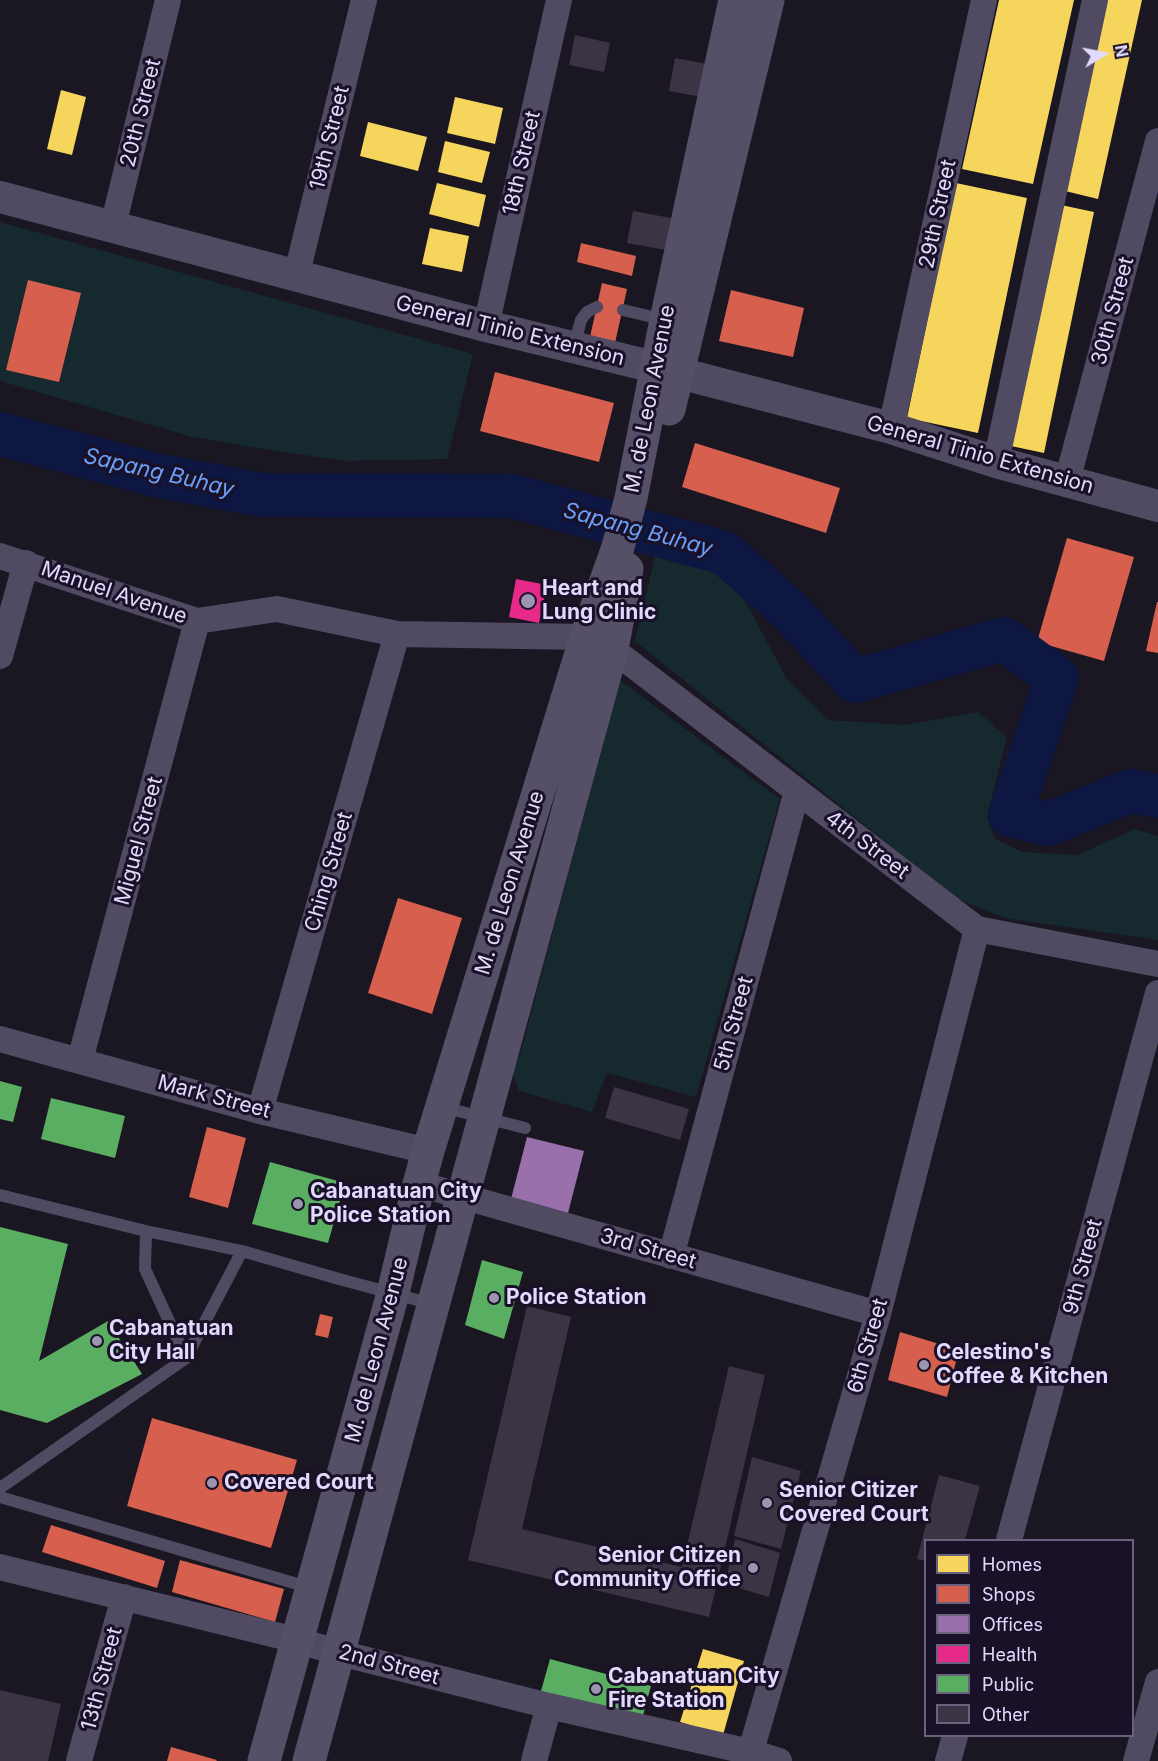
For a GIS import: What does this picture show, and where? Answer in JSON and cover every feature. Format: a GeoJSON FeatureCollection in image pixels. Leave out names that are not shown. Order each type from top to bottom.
{"type":"FeatureCollection","features":[{"type":"Feature","properties":{"kind":"main road","name":"M. de Leon Avenue"},"geometry":{"type":"LineString","coordinates":[[668,371],[666,320],[735,0]]}},
{"type":"Feature","properties":{"kind":"main road","name":"M. de Leon Avenue"},"geometry":{"type":"LineString","coordinates":[[309,1761],[485,1118],[599,643],[668,371],[768,0]]}},
{"type":"Feature","properties":{"kind":"main road","name":"M. de Leon Avenue"},"geometry":{"type":"LineString","coordinates":[[264,1761],[393,1293],[428,1151],[599,643]]}},
{"type":"Feature","properties":{"kind":"street","name":"20th Street"},"geometry":{"type":"LineString","coordinates":[[113,226],[168,0]]}},
{"type":"Feature","properties":{"kind":"street","name":"19th Street"},"geometry":{"type":"LineString","coordinates":[[296,277],[363,0]]}},
{"type":"Feature","properties":{"kind":"street","name":"18th Street"},"geometry":{"type":"LineString","coordinates":[[486,326],[559,0]]}},
{"type":"Feature","properties":{"kind":"street","name":"29th Street"},"geometry":{"type":"LineString","coordinates":[[891,428],[984,0]]}},
{"type":"Feature","properties":{"kind":"street"},"geometry":{"type":"LineString","coordinates":[[996,462],[1095,0]]}},
{"type":"Feature","properties":{"kind":"street","name":"30th Street"},"geometry":{"type":"LineString","coordinates":[[1067,481],[1158,141]]}},
{"type":"Feature","properties":{"kind":"street","name":"General Tinio Extension"},"geometry":{"type":"LineString","coordinates":[[0,197],[296,277],[891,428],[996,462],[1158,506]]}},
{"type":"Feature","properties":{"kind":"street","name":"Manuel Avenue"},"geometry":{"type":"LineString","coordinates":[[0,556],[197,621],[277,609],[397,634],[599,643]]}},
{"type":"Feature","properties":{"kind":"street"},"geometry":{"type":"LineString","coordinates":[[0,656],[26,563]]}},
{"type":"Feature","properties":{"kind":"street","name":"Miguel Street"},"geometry":{"type":"LineString","coordinates":[[80,1060],[197,621]]}},
{"type":"Feature","properties":{"kind":"street","name":"Ching Street"},"geometry":{"type":"LineString","coordinates":[[260,1111],[397,634]]}},
{"type":"Feature","properties":{"kind":"street","name":"4th Street"},"geometry":{"type":"LineString","coordinates":[[599,643],[977,929],[1158,964]]}},
{"type":"Feature","properties":{"kind":"street","name":"5th Street"},"geometry":{"type":"LineString","coordinates":[[671,1256],[797,791]]}},
{"type":"Feature","properties":{"kind":"street","name":"6th Street"},"geometry":{"type":"LineString","coordinates":[[749,1757],[878,1314],[977,929]]}},
{"type":"Feature","properties":{"kind":"street","name":"9th Street"},"geometry":{"type":"LineString","coordinates":[[1009,1539],[1158,993]]}},
{"type":"Feature","properties":{"kind":"street","name":"Mark Street"},"geometry":{"type":"LineString","coordinates":[[0,1039],[260,1111],[428,1151]]}},
{"type":"Feature","properties":{"kind":"street","name":"3rd Street"},"geometry":{"type":"LineString","coordinates":[[419,1184],[878,1314]]}},
{"type":"Feature","properties":{"kind":"street","name":"2nd Street"},"geometry":{"type":"LineString","coordinates":[[0,1567],[296,1640],[749,1757],[779,1761]]}},
{"type":"Feature","properties":{"kind":"street","name":"13th Street"},"geometry":{"type":"LineString","coordinates":[[79,1761],[124,1597]]}},
{"type":"Feature","properties":{"kind":"street"},"geometry":{"type":"LineString","coordinates":[[1136,1761],[1158,1682]]}},
{"type":"Feature","properties":{"kind":"street"},"geometry":{"type":"LineString","coordinates":[[534,1761],[549,1707]]}},
{"type":"Feature","properties":{"kind":"street"},"geometry":{"type":"LineString","coordinates":[[948,1761],[955,1737]]}},
{"type":"Feature","properties":{"kind":"lane"},"geometry":{"type":"LineString","coordinates":[[574,348],[581,320],[587,312],[597,307]]}},
{"type":"Feature","properties":{"kind":"lane"},"geometry":{"type":"LineString","coordinates":[[622,310],[666,320]]}},
{"type":"Feature","properties":{"kind":"lane"},"geometry":{"type":"LineString","coordinates":[[442,1107],[525,1128]]}},
{"type":"Feature","properties":{"kind":"lane"},"geometry":{"type":"LineString","coordinates":[[0,1195],[147,1231],[242,1251],[339,1280],[433,1304]]}},
{"type":"Feature","properties":{"kind":"lane"},"geometry":{"type":"LineString","coordinates":[[147,1231],[145,1269],[186,1358]]}},
{"type":"Feature","properties":{"kind":"lane"},"geometry":{"type":"LineString","coordinates":[[0,1488],[186,1358],[242,1251]]}},
{"type":"Feature","properties":{"kind":"lane"},"geometry":{"type":"LineString","coordinates":[[0,1497],[312,1588]]}},
{"type":"Feature","properties":{"kind":"green space"},"geometry":{"type":"Polygon","coordinates":[[[0,222],[473,354],[447,459],[345,461],[250,447],[189,436],[0,381],[0,222]]]}},
{"type":"Feature","properties":{"kind":"green space"},"geometry":{"type":"Polygon","coordinates":[[[660,536],[723,560],[787,679],[829,720],[905,725],[978,712],[1007,737],[987,816],[994,838],[1022,852],[1077,855],[1135,829],[1158,836],[1158,940],[1005,918],[954,897],[635,641],[660,536]]]}},
{"type":"Feature","properties":{"kind":"green space"},"geometry":{"type":"Polygon","coordinates":[[[620,680],[780,799],[696,1097],[607,1073],[592,1112],[519,1091],[512,1072],[520,1055],[620,680]]]}},
{"type":"Feature","properties":{"kind":"building: Homes"},"geometry":{"type":"Polygon","coordinates":[[[999,0],[1074,0],[1033,184],[962,169],[999,0]]]}},
{"type":"Feature","properties":{"kind":"building: Homes"},"geometry":{"type":"Polygon","coordinates":[[[1103,0],[1142,0],[1098,199],[1061,190],[1103,0]]]}},
{"type":"Feature","properties":{"kind":"building: Homes"},"geometry":{"type":"Polygon","coordinates":[[[61,90],[86,97],[72,155],[47,149],[61,90]]]}},
{"type":"Feature","properties":{"kind":"building: Homes"},"geometry":{"type":"Polygon","coordinates":[[[455,97],[503,108],[495,144],[447,133],[455,97]]]}},
{"type":"Feature","properties":{"kind":"building: Homes"},"geometry":{"type":"Polygon","coordinates":[[[368,122],[427,137],[418,171],[360,156],[368,122]]]}},
{"type":"Feature","properties":{"kind":"building: Homes"},"geometry":{"type":"Polygon","coordinates":[[[445,141],[490,152],[482,183],[438,172],[445,141]]]}},
{"type":"Feature","properties":{"kind":"building: Homes"},"geometry":{"type":"Polygon","coordinates":[[[437,183],[486,195],[479,227],[429,214],[437,183]]]}},
{"type":"Feature","properties":{"kind":"building: Homes"},"geometry":{"type":"Polygon","coordinates":[[[956,183],[1027,198],[978,433],[907,418],[956,183]]]}},
{"type":"Feature","properties":{"kind":"building: Homes"},"geometry":{"type":"Polygon","coordinates":[[[1061,205],[1094,212],[1044,453],[1011,446],[1061,205]]]}},
{"type":"Feature","properties":{"kind":"building: Homes"},"geometry":{"type":"Polygon","coordinates":[[[430,228],[469,236],[462,272],[422,264],[430,228]]]}},
{"type":"Feature","properties":{"kind":"building: Homes"},"geometry":{"type":"Polygon","coordinates":[[[703,1649],[744,1661],[723,1735],[680,1722],[703,1649]]]}},
{"type":"Feature","properties":{"kind":"building: Shops"},"geometry":{"type":"Polygon","coordinates":[[[581,243],[636,256],[632,276],[577,262],[581,243]]]}},
{"type":"Feature","properties":{"kind":"building: Shops"},"geometry":{"type":"Polygon","coordinates":[[[28,280],[81,293],[59,382],[6,370],[28,280]]]}},
{"type":"Feature","properties":{"kind":"building: Shops"},"geometry":{"type":"Polygon","coordinates":[[[602,283],[627,289],[615,343],[590,337],[602,283]]]}},
{"type":"Feature","properties":{"kind":"building: Shops"},"geometry":{"type":"Polygon","coordinates":[[[731,290],[804,308],[793,357],[719,341],[731,290]]]}},
{"type":"Feature","properties":{"kind":"building: Shops"},"geometry":{"type":"Polygon","coordinates":[[[495,372],[614,403],[599,462],[480,431],[495,372]]]}},
{"type":"Feature","properties":{"kind":"building: Shops"},"geometry":{"type":"Polygon","coordinates":[[[695,443],[840,488],[826,533],[682,487],[695,443]]]}},
{"type":"Feature","properties":{"kind":"building: Shops"},"geometry":{"type":"Polygon","coordinates":[[[1067,538],[1134,557],[1104,661],[1037,642],[1067,538]]]}},
{"type":"Feature","properties":{"kind":"building: Shops"},"geometry":{"type":"Polygon","coordinates":[[[1158,602],[1158,653],[1146,651],[1158,602]]]}},
{"type":"Feature","properties":{"kind":"building: Shops"},"geometry":{"type":"Polygon","coordinates":[[[398,898],[462,918],[432,1014],[368,993],[398,898]]]}},
{"type":"Feature","properties":{"kind":"building: Shops"},"geometry":{"type":"Polygon","coordinates":[[[207,1127],[246,1138],[228,1208],[189,1197],[207,1127]]]}},
{"type":"Feature","properties":{"kind":"building: Shops"},"geometry":{"type":"Polygon","coordinates":[[[320,1314],[333,1317],[328,1338],[315,1335],[320,1314]]]}},
{"type":"Feature","properties":{"kind":"building: Shops","name":"Celestino's Coffee & Kitchen"},"geometry":{"type":"Polygon","coordinates":[[[900,1332],[959,1350],[947,1397],[888,1380],[900,1332]]]}},
{"type":"Feature","properties":{"kind":"building: Shops","name":"Covered Court"},"geometry":{"type":"Polygon","coordinates":[[[152,1418],[297,1460],[271,1548],[127,1506],[152,1418]]]}},
{"type":"Feature","properties":{"kind":"building: Shops"},"geometry":{"type":"Polygon","coordinates":[[[51,1525],[165,1561],[157,1588],[42,1552],[51,1525]]]}},
{"type":"Feature","properties":{"kind":"building: Shops"},"geometry":{"type":"Polygon","coordinates":[[[180,1560],[284,1589],[275,1622],[172,1592],[180,1560]]]}},
{"type":"Feature","properties":{"kind":"building: Shops"},"geometry":{"type":"Polygon","coordinates":[[[171,1747],[217,1760],[167,1761],[171,1747]]]}},
{"type":"Feature","properties":{"kind":"building: Offices"},"geometry":{"type":"Polygon","coordinates":[[[527,1137],[584,1151],[568,1213],[511,1199],[527,1137]]]}},
{"type":"Feature","properties":{"kind":"building: Health","name":"Heart and Lung Clinic"},"geometry":{"type":"Polygon","coordinates":[[[516,579],[547,585],[539,623],[509,617],[516,579]]]}},
{"type":"Feature","properties":{"kind":"building: Public"},"geometry":{"type":"Polygon","coordinates":[[[0,1081],[22,1087],[13,1122],[0,1119],[0,1081]]]}},
{"type":"Feature","properties":{"kind":"building: Public"},"geometry":{"type":"Polygon","coordinates":[[[51,1098],[125,1116],[115,1158],[41,1139],[51,1098]]]}},
{"type":"Feature","properties":{"kind":"building: Public","name":"Cabanatuan City Police Station"},"geometry":{"type":"Polygon","coordinates":[[[270,1162],[345,1183],[328,1243],[252,1224],[270,1162]]]}},
{"type":"Feature","properties":{"kind":"building: Public","name":"Cabanatuan City Hall"},"geometry":{"type":"Polygon","coordinates":[[[0,1227],[68,1244],[39,1361],[108,1321],[142,1374],[47,1423],[0,1410],[0,1227]]]}},
{"type":"Feature","properties":{"kind":"building: Public","name":"Police Station"},"geometry":{"type":"Polygon","coordinates":[[[482,1260],[523,1272],[504,1339],[465,1325],[482,1260]]]}},
{"type":"Feature","properties":{"kind":"building: Public","name":"Cabanatuan City Fire Station"},"geometry":{"type":"Polygon","coordinates":[[[550,1659],[651,1686],[642,1719],[541,1691],[550,1659]]]}},
{"type":"Feature","properties":{"kind":"building: Other"},"geometry":{"type":"Polygon","coordinates":[[[575,35],[610,43],[604,72],[569,65],[575,35]]]}},
{"type":"Feature","properties":{"kind":"building: Other"},"geometry":{"type":"Polygon","coordinates":[[[675,58],[713,65],[707,98],[669,91],[675,58]]]}},
{"type":"Feature","properties":{"kind":"building: Other"},"geometry":{"type":"Polygon","coordinates":[[[633,211],[671,218],[666,250],[627,243],[633,211]]]}},
{"type":"Feature","properties":{"kind":"building: Other"},"geometry":{"type":"Polygon","coordinates":[[[614,1087],[689,1109],[680,1140],[605,1118],[614,1087]]]}},
{"type":"Feature","properties":{"kind":"building: Other"},"geometry":{"type":"Polygon","coordinates":[[[527,1306],[571,1317],[522,1529],[682,1567],[729,1366],[765,1375],[709,1617],[468,1560],[527,1306]]]}},
{"type":"Feature","properties":{"kind":"building: Other","name":"Senior Citizer Covered Court"},"geometry":{"type":"Polygon","coordinates":[[[752,1457],[801,1471],[781,1549],[734,1536],[752,1457]]]}},
{"type":"Feature","properties":{"kind":"building: Other"},"geometry":{"type":"Polygon","coordinates":[[[939,1475],[980,1486],[965,1539],[924,1539],[924,1561],[917,1559],[939,1475]]]}},
{"type":"Feature","properties":{"kind":"building: Other","name":"Senior Citizen Community Office"},"geometry":{"type":"Polygon","coordinates":[[[735,1539],[780,1553],[769,1597],[725,1584],[735,1539]]]}},
{"type":"Feature","properties":{"kind":"building: Other"},"geometry":{"type":"Polygon","coordinates":[[[0,1690],[61,1704],[48,1761],[0,1761],[0,1690]]]}},
{"type":"Feature","properties":{"kind":"waterway","name":"Sapang Buhay"},"geometry":{"type":"LineString","coordinates":[[0,434],[160,476],[262,495],[512,496],[725,553],[788,609],[855,681],[1004,639],[1057,678],[1010,815],[1048,824],[1131,791],[1158,796]]}},
{"type":"Feature","properties":{"kind":"place","name":"Heart and Lung Clinic"},"geometry":{"type":"Point","coordinates":[528,601]}},
{"type":"Feature","properties":{"kind":"place","name":"Cabanatuan City Police Station"},"geometry":{"type":"Point","coordinates":[298,1204]}},
{"type":"Feature","properties":{"kind":"place","name":"Police Station"},"geometry":{"type":"Point","coordinates":[494,1298]}},
{"type":"Feature","properties":{"kind":"place","name":"Cabanatuan City Hall"},"geometry":{"type":"Point","coordinates":[97,1341]}},
{"type":"Feature","properties":{"kind":"place","name":"Celestino's Coffee & Kitchen"},"geometry":{"type":"Point","coordinates":[924,1365]}},
{"type":"Feature","properties":{"kind":"place","name":"Covered Court"},"geometry":{"type":"Point","coordinates":[212,1483]}},
{"type":"Feature","properties":{"kind":"place","name":"Senior Citizer Covered Court"},"geometry":{"type":"Point","coordinates":[767,1503]}},
{"type":"Feature","properties":{"kind":"place","name":"Senior Citizen Community Office"},"geometry":{"type":"Point","coordinates":[753,1568]}},
{"type":"Feature","properties":{"kind":"place","name":"Cabanatuan City Fire Station"},"geometry":{"type":"Point","coordinates":[596,1689]}}]}
